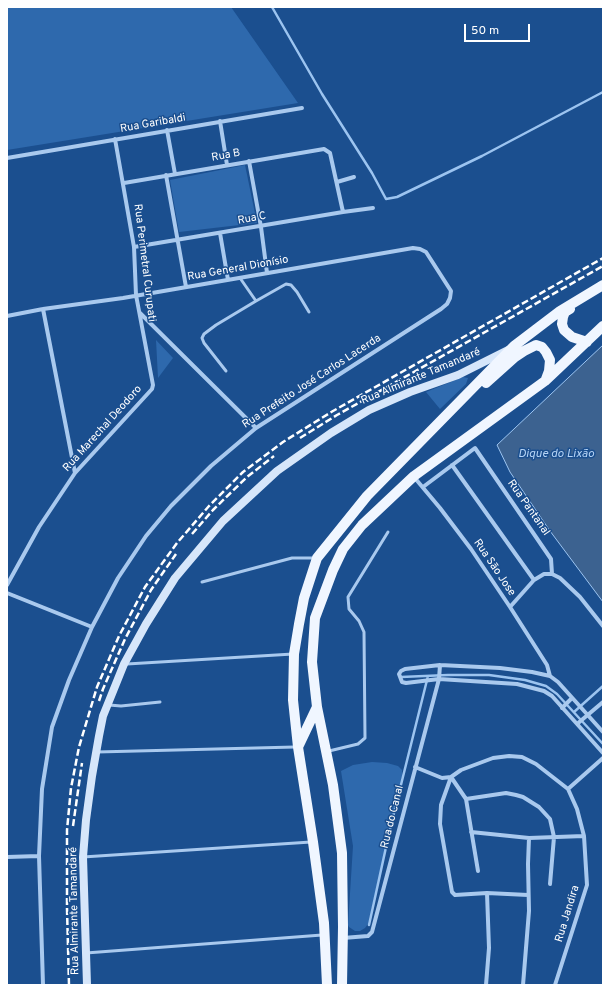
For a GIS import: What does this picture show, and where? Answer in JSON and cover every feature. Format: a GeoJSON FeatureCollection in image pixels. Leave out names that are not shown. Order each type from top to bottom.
{"type":"FeatureCollection","features":[{"type":"Feature","properties":{"kind":"main road"},"geometry":{"type":"LineString","coordinates":[[327,985],[325,935],[313,842],[298,747],[293,700],[294,654],[304,598],[317,558],[367,496],[514,346],[560,311],[603,285]]}},
{"type":"Feature","properties":{"kind":"main road"},"geometry":{"type":"LineString","coordinates":[[587,342],[575,339],[568,335],[564,330],[562,318],[566,312],[592,292]]}},
{"type":"Feature","properties":{"kind":"main road"},"geometry":{"type":"LineString","coordinates":[[342,985],[342,853],[327,751],[316,706],[312,662],[315,618],[333,570],[343,549],[362,526],[414,476],[545,381],[603,326]]}},
{"type":"Feature","properties":{"kind":"main road"},"geometry":{"type":"LineString","coordinates":[[451,410],[481,388],[515,357],[536,345],[542,347],[550,360],[550,371],[545,381]]}},
{"type":"Feature","properties":{"kind":"main road","name":"Rua Almirante Tamandaré"},"geometry":{"type":"LineString","coordinates":[[88,985],[83,857],[86,820],[95,752],[103,716],[124,664],[146,624],[175,578],[223,521],[277,471],[331,433],[369,410],[410,392],[458,375],[514,346]]}},
{"type":"Feature","properties":{"kind":"main road"},"geometry":{"type":"LineString","coordinates":[[298,747],[316,706]]}},
{"type":"Feature","properties":{"kind":"street","name":"Rua Garibaldi"},"geometry":{"type":"LineString","coordinates":[[7,158],[302,108]]}},
{"type":"Feature","properties":{"kind":"street"},"geometry":{"type":"LineString","coordinates":[[220,121],[227,165]]}},
{"type":"Feature","properties":{"kind":"street"},"geometry":{"type":"LineString","coordinates":[[167,130],[175,174]]}},
{"type":"Feature","properties":{"kind":"street","name":"Rua Perimetral Curupati"},"geometry":{"type":"LineString","coordinates":[[115,139],[124,183],[134,247],[136,296],[153,382],[152,389]]}},
{"type":"Feature","properties":{"kind":"street","name":"Rua B"},"geometry":{"type":"LineString","coordinates":[[124,183],[324,149],[330,153],[337,182]]}},
{"type":"Feature","properties":{"kind":"street"},"geometry":{"type":"LineString","coordinates":[[249,161],[261,227],[267,274]]}},
{"type":"Feature","properties":{"kind":"street"},"geometry":{"type":"LineString","coordinates":[[166,175],[186,287]]}},
{"type":"Feature","properties":{"kind":"street"},"geometry":{"type":"LineString","coordinates":[[343,212],[337,182],[354,177]]}},
{"type":"Feature","properties":{"kind":"street","name":"Rua C"},"geometry":{"type":"LineString","coordinates":[[134,247],[373,208]]}},
{"type":"Feature","properties":{"kind":"street"},"geometry":{"type":"LineString","coordinates":[[220,234],[228,280]]}},
{"type":"Feature","properties":{"kind":"street","name":"Rua General Dionísio"},"geometry":{"type":"LineString","coordinates":[[7,316],[43,309],[136,296],[413,248],[426,252],[451,291]]}},
{"type":"Feature","properties":{"kind":"street","name":"Rua Prefeito José Carlos Lacerda"},"geometry":{"type":"LineString","coordinates":[[43,985],[39,856],[42,789],[52,727],[69,680],[92,627],[118,578],[146,536],[171,506],[211,466],[256,428],[441,309],[447,304],[451,291]]}},
{"type":"Feature","properties":{"kind":"street"},"geometry":{"type":"LineString","coordinates":[[43,309],[75,473]]}},
{"type":"Feature","properties":{"kind":"street"},"geometry":{"type":"LineString","coordinates":[[140,313],[256,428]]}},
{"type":"Feature","properties":{"kind":"street","name":"Rua Marechal Deodoro"},"geometry":{"type":"LineString","coordinates":[[7,585],[40,527],[75,473],[152,389]]}},
{"type":"Feature","properties":{"kind":"street","name":"Rua Pantanal"},"geometry":{"type":"LineString","coordinates":[[423,487],[475,448],[552,559],[552,574]]}},
{"type":"Feature","properties":{"kind":"street"},"geometry":{"type":"LineString","coordinates":[[452,465],[534,580]]}},
{"type":"Feature","properties":{"kind":"street","name":"Rua Sāo Jose"},"geometry":{"type":"LineString","coordinates":[[414,476],[471,549],[547,665],[550,676],[558,682],[586,715],[603,732]]}},
{"type":"Feature","properties":{"kind":"street"},"geometry":{"type":"LineString","coordinates":[[510,607],[534,580],[544,574],[552,574],[560,578],[580,597],[603,626]]}},
{"type":"Feature","properties":{"kind":"street"},"geometry":{"type":"LineString","coordinates":[[7,593],[92,627]]}},
{"type":"Feature","properties":{"kind":"street"},"geometry":{"type":"LineString","coordinates":[[550,676],[500,668],[440,667],[416,667],[401,671],[399,674],[402,682],[410,683],[440,678],[517,684],[544,691],[565,705],[603,753]]}},
{"type":"Feature","properties":{"kind":"street","name":"Rua do Canal"},"geometry":{"type":"LineString","coordinates":[[343,938],[368,936],[372,932],[440,678],[440,667]]}},
{"type":"Feature","properties":{"kind":"street"},"geometry":{"type":"LineString","coordinates":[[565,705],[573,700]]}},
{"type":"Feature","properties":{"kind":"street"},"geometry":{"type":"LineString","coordinates":[[578,723],[603,702]]}},
{"type":"Feature","properties":{"kind":"street","name":"Rua Jandira"},"geometry":{"type":"LineString","coordinates":[[451,777],[461,770],[494,758],[508,756],[522,757],[536,764],[568,789],[578,809],[584,836],[587,885],[555,985]]}},
{"type":"Feature","properties":{"kind":"street"},"geometry":{"type":"LineString","coordinates":[[568,789],[603,758]]}},
{"type":"Feature","properties":{"kind":"street"},"geometry":{"type":"LineString","coordinates":[[415,767],[442,778],[451,777]]}},
{"type":"Feature","properties":{"kind":"street"},"geometry":{"type":"LineString","coordinates":[[451,777],[466,799],[478,871]]}},
{"type":"Feature","properties":{"kind":"street"},"geometry":{"type":"LineString","coordinates":[[451,777],[441,805],[440,824],[452,892],[455,895],[487,893],[528,895]]}},
{"type":"Feature","properties":{"kind":"street"},"geometry":{"type":"LineString","coordinates":[[466,799],[506,793],[516,794],[539,807],[544,812],[550,820],[554,837],[550,884]]}},
{"type":"Feature","properties":{"kind":"street"},"geometry":{"type":"LineString","coordinates":[[471,832],[529,838],[584,836]]}},
{"type":"Feature","properties":{"kind":"street"},"geometry":{"type":"LineString","coordinates":[[523,985],[528,911],[529,838]]}},
{"type":"Feature","properties":{"kind":"street"},"geometry":{"type":"LineString","coordinates":[[7,857],[39,856]]}},
{"type":"Feature","properties":{"kind":"street"},"geometry":{"type":"LineString","coordinates":[[486,985],[489,948],[487,893]]}},
{"type":"Feature","properties":{"kind":"lane"},"geometry":{"type":"LineString","coordinates":[[240,278],[256,301]]}},
{"type":"Feature","properties":{"kind":"lane"},"geometry":{"type":"LineString","coordinates":[[226,371],[204,343],[202,338],[204,334],[286,284],[291,285],[297,292],[309,312]]}},
{"type":"Feature","properties":{"kind":"lane"},"geometry":{"type":"LineString","coordinates":[[327,751],[358,744],[365,738],[364,632],[359,621],[349,609],[347,603],[348,597],[388,532]]}},
{"type":"Feature","properties":{"kind":"lane"},"geometry":{"type":"LineString","coordinates":[[202,582],[292,558],[317,558]]}},
{"type":"Feature","properties":{"kind":"lane"},"geometry":{"type":"LineString","coordinates":[[124,664],[294,654]]}},
{"type":"Feature","properties":{"kind":"lane"},"geometry":{"type":"LineString","coordinates":[[107,705],[121,706],[160,702]]}},
{"type":"Feature","properties":{"kind":"lane"},"geometry":{"type":"LineString","coordinates":[[95,752],[298,747]]}},
{"type":"Feature","properties":{"kind":"lane"},"geometry":{"type":"LineString","coordinates":[[83,857],[313,842]]}},
{"type":"Feature","properties":{"kind":"lane"},"geometry":{"type":"LineString","coordinates":[[86,953],[325,935]]}},
{"type":"Feature","properties":{"kind":"shaded area"},"geometry":{"type":"Polygon","coordinates":[[[231,7],[298,103],[7,150],[7,8],[231,7]]]}},
{"type":"Feature","properties":{"kind":"shaded area"},"geometry":{"type":"Polygon","coordinates":[[[245,165],[257,223],[179,232],[170,180],[245,165]]]}},
{"type":"Feature","properties":{"kind":"shaded area"},"geometry":{"type":"Polygon","coordinates":[[[156,340],[173,358],[158,378],[156,340]]]}},
{"type":"Feature","properties":{"kind":"shaded area"},"geometry":{"type":"Polygon","coordinates":[[[463,377],[468,378],[466,384],[440,409],[426,392],[463,377]]]}},
{"type":"Feature","properties":{"kind":"shaded area"},"geometry":{"type":"Polygon","coordinates":[[[372,762],[387,763],[398,766],[402,770],[402,776],[368,924],[360,931],[355,931],[348,925],[353,846],[341,771],[353,765],[372,762]]]}},
{"type":"Feature","properties":{"kind":"water","name":"Dique do Lixão"},"geometry":{"type":"Polygon","coordinates":[[[603,345],[603,602],[550,531],[510,472],[497,445],[603,345]]]}},
{"type":"Feature","properties":{"kind":"waterway"},"geometry":{"type":"LineString","coordinates":[[272,7],[322,94],[372,173],[386,199],[397,197],[482,156],[603,92]]}},
{"type":"Feature","properties":{"kind":"waterway"},"geometry":{"type":"LineString","coordinates":[[401,677],[489,675],[525,680],[546,686],[557,694],[603,744]]}},
{"type":"Feature","properties":{"kind":"waterway"},"geometry":{"type":"LineString","coordinates":[[369,925],[390,829],[428,676]]}},
{"type":"Feature","properties":{"kind":"waterway"},"geometry":{"type":"LineString","coordinates":[[574,712],[603,686]]}},
{"type":"Feature","properties":{"kind":"railway"},"geometry":{"type":"LineString","coordinates":[[69,985],[67,830],[71,788],[79,747],[97,687],[119,636],[145,587],[177,543],[209,506],[243,472],[283,442],[333,411],[603,258]]}},
{"type":"Feature","properties":{"kind":"railway"},"geometry":{"type":"LineString","coordinates":[[300,438],[337,415],[603,266]]}},
{"type":"Feature","properties":{"kind":"railway"},"geometry":{"type":"LineString","coordinates":[[192,534],[213,510],[247,477],[274,456]]}},
{"type":"Feature","properties":{"kind":"railway"},"geometry":{"type":"LineString","coordinates":[[99,701],[125,639],[151,590],[176,554]]}},
{"type":"Feature","properties":{"kind":"railway"},"geometry":{"type":"LineString","coordinates":[[73,826],[82,763]]}}]}
